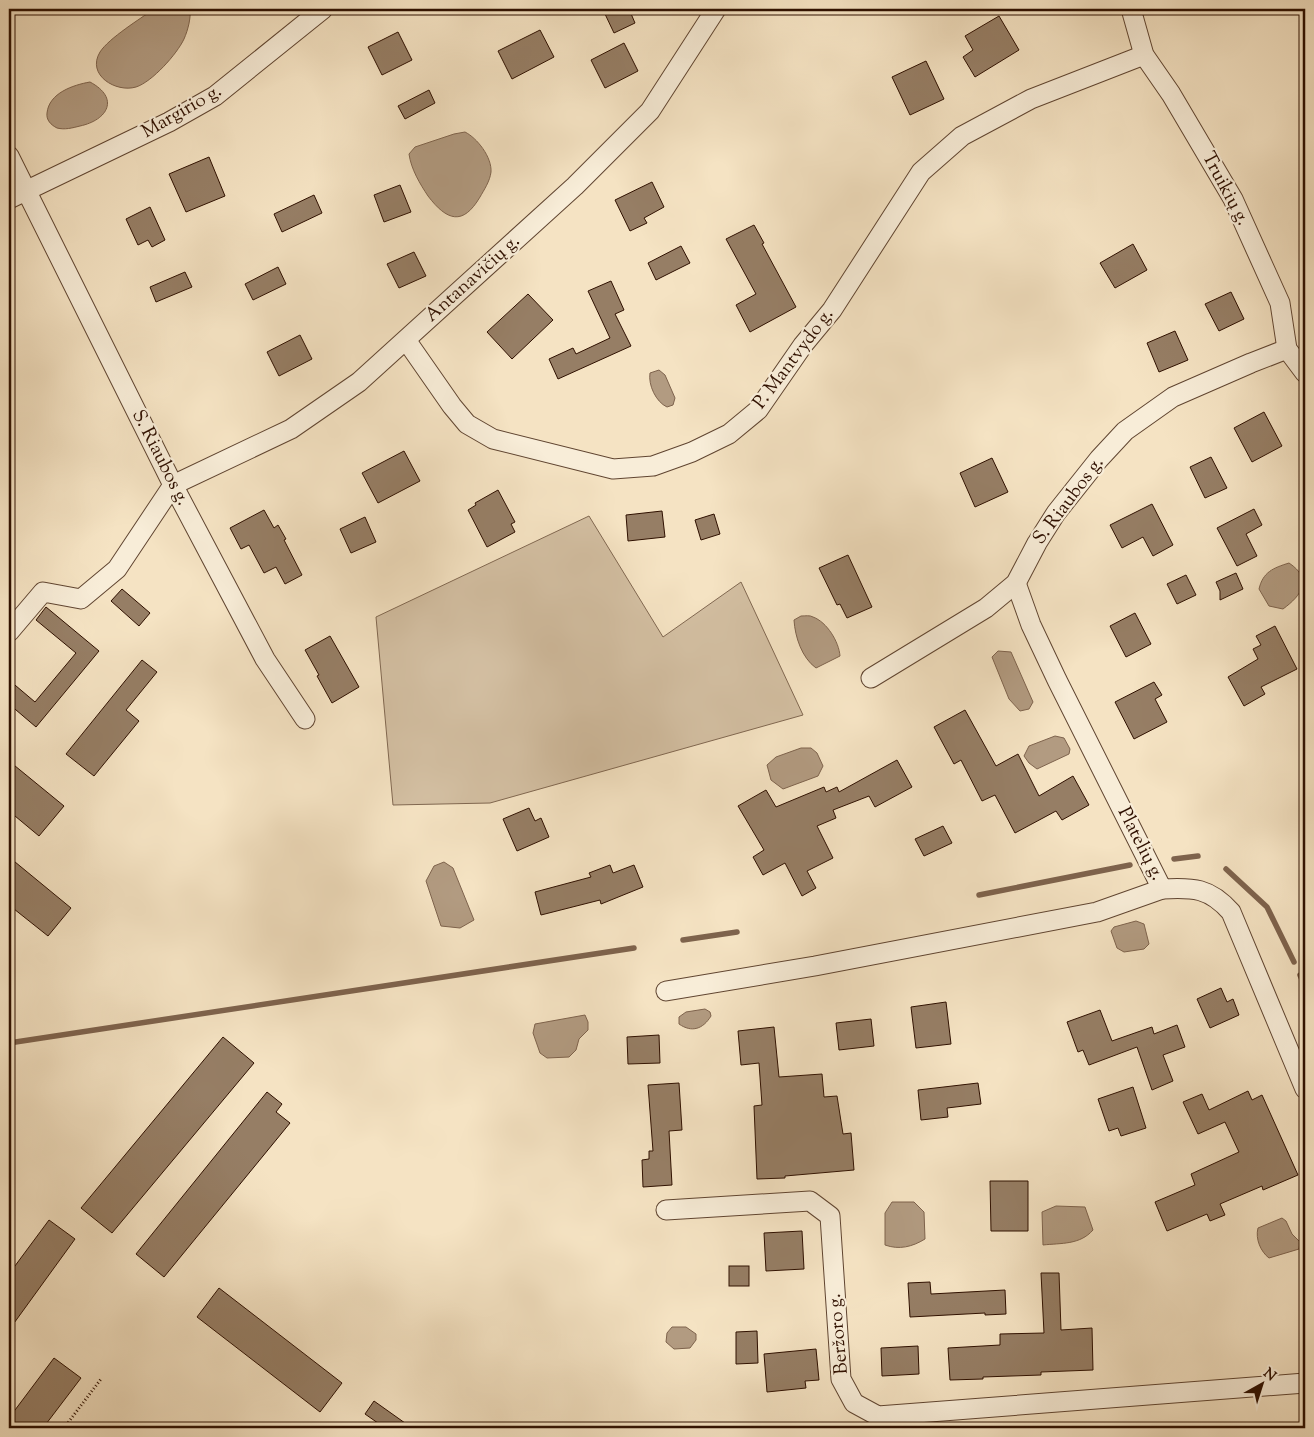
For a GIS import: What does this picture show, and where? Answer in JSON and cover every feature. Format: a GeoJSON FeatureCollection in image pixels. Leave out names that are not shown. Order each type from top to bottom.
{"type":"FeatureCollection","features":[{"type":"Feature","properties":{"kind":"street","name":"Margirio g."},"geometry":{"type":"LineString","coordinates":[[17,195],[169,122],[215,96],[323,9]]}},
{"type":"Feature","properties":{"kind":"street","name":"Antanavičių g."},"geometry":{"type":"LineString","coordinates":[[173,485],[292,430],[359,382],[575,186],[650,111],[716,9]]}},
{"type":"Feature","properties":{"kind":"street","name":"Truikių g."},"geometry":{"type":"LineString","coordinates":[[1131,9],[1144,55],[1171,94],[1232,199],[1280,303],[1287,349],[1305,373]]}},
{"type":"Feature","properties":{"kind":"street","name":"P. Mantvydo g."},"geometry":{"type":"LineString","coordinates":[[406,340],[452,406],[467,424],[493,439],[613,469],[653,466],[692,452],[729,434],[758,410],[803,345],[832,310],[921,172],[962,136],[1032,98],[1144,55]]}},
{"type":"Feature","properties":{"kind":"street","name":"S. Riaubos g."},"geometry":{"type":"LineString","coordinates":[[9,156],[17,195],[264,659],[306,719]]}},
{"type":"Feature","properties":{"kind":"street","name":"S. Riaubos g."},"geometry":{"type":"LineString","coordinates":[[871,678],[986,608],[1016,583],[1036,542],[1056,513],[1099,459],[1125,431],[1173,398],[1250,363],[1287,349]]}},
{"type":"Feature","properties":{"kind":"street"},"geometry":{"type":"LineString","coordinates":[[9,632],[43,592],[81,598],[117,569],[173,485]]}},
{"type":"Feature","properties":{"kind":"street","name":"Platelių g."},"geometry":{"type":"LineString","coordinates":[[1016,583],[1031,625],[1057,680],[1162,889],[1187,887],[1209,893],[1222,900],[1232,912],[1305,1089]]}},
{"type":"Feature","properties":{"kind":"street"},"geometry":{"type":"LineString","coordinates":[[666,992],[815,966],[1097,912],[1162,889]]}},
{"type":"Feature","properties":{"kind":"street","name":"Beržoro g."},"geometry":{"type":"LineString","coordinates":[[666,1210],[810,1201],[830,1216],[841,1379],[854,1403],[878,1416],[1305,1383]]}},
{"type":"Feature","properties":{"kind":"path"},"geometry":{"type":"LineString","coordinates":[[64,1428],[100,1379]]}},
{"type":"Feature","properties":{"kind":"shaded area"},"geometry":{"type":"Polygon","coordinates":[[[154,9],[190,9],[189,24],[184,39],[176,52],[149,80],[136,87],[128,88],[112,85],[100,75],[97,68],[100,52],[117,35],[154,9]]]}},
{"type":"Feature","properties":{"kind":"shaded area"},"geometry":{"type":"Polygon","coordinates":[[[90,82],[105,95],[107,108],[103,114],[90,123],[71,128],[57,128],[51,124],[47,118],[47,113],[52,100],[69,88],[90,82]]]}},
{"type":"Feature","properties":{"kind":"shaded area"},"geometry":{"type":"Polygon","coordinates":[[[465,132],[483,149],[489,160],[491,172],[487,185],[474,206],[467,213],[455,217],[442,211],[428,196],[414,171],[409,154],[415,147],[465,132]]]}},
{"type":"Feature","properties":{"kind":"shaded area"},"geometry":{"type":"Polygon","coordinates":[[[659,370],[665,375],[675,398],[673,405],[667,407],[656,397],[650,383],[650,373],[659,370]]]}},
{"type":"Feature","properties":{"kind":"shaded area"},"geometry":{"type":"Polygon","coordinates":[[[589,516],[663,637],[741,582],[803,715],[490,803],[393,805],[376,617],[589,516]]]}},
{"type":"Feature","properties":{"kind":"shaded area"},"geometry":{"type":"Polygon","coordinates":[[[1289,563],[1301,575],[1303,581],[1300,593],[1283,609],[1269,606],[1259,589],[1263,578],[1278,567],[1289,563]]]}},
{"type":"Feature","properties":{"kind":"shaded area"},"geometry":{"type":"Polygon","coordinates":[[[801,616],[812,616],[823,623],[835,639],[840,656],[816,668],[811,664],[800,647],[796,633],[794,620],[801,616]]]}},
{"type":"Feature","properties":{"kind":"shaded area"},"geometry":{"type":"Polygon","coordinates":[[[998,651],[1011,652],[1033,702],[1029,709],[1020,711],[1009,699],[992,657],[998,651]]]}},
{"type":"Feature","properties":{"kind":"shaded area"},"geometry":{"type":"Polygon","coordinates":[[[1055,736],[1064,738],[1070,749],[1069,754],[1037,769],[1024,756],[1029,746],[1055,736]]]}},
{"type":"Feature","properties":{"kind":"shaded area"},"geometry":{"type":"Polygon","coordinates":[[[801,748],[811,748],[817,753],[823,766],[818,776],[783,789],[771,780],[767,765],[776,757],[801,748]]]}},
{"type":"Feature","properties":{"kind":"shaded area"},"geometry":{"type":"Polygon","coordinates":[[[444,862],[453,868],[474,920],[460,928],[441,926],[426,881],[434,866],[444,862]]]}},
{"type":"Feature","properties":{"kind":"shaded area"},"geometry":{"type":"Polygon","coordinates":[[[1136,921],[1144,924],[1149,944],[1144,949],[1124,952],[1117,948],[1111,931],[1114,927],[1136,921]]]}},
{"type":"Feature","properties":{"kind":"shaded area"},"geometry":{"type":"Polygon","coordinates":[[[705,1009],[710,1012],[711,1016],[701,1027],[693,1029],[679,1024],[679,1017],[686,1012],[705,1009]]]}},
{"type":"Feature","properties":{"kind":"shaded area"},"geometry":{"type":"Polygon","coordinates":[[[585,1015],[588,1022],[588,1030],[579,1039],[576,1050],[569,1057],[547,1058],[540,1053],[533,1033],[535,1024],[585,1015]]]}},
{"type":"Feature","properties":{"kind":"shaded area"},"geometry":{"type":"Polygon","coordinates":[[[892,1202],[914,1202],[924,1212],[925,1239],[905,1247],[885,1245],[885,1213],[892,1202]]]}},
{"type":"Feature","properties":{"kind":"shaded area"},"geometry":{"type":"Polygon","coordinates":[[[1056,1206],[1085,1207],[1093,1230],[1076,1241],[1043,1245],[1042,1212],[1056,1206]]]}},
{"type":"Feature","properties":{"kind":"shaded area"},"geometry":{"type":"Polygon","coordinates":[[[1282,1218],[1286,1221],[1292,1234],[1300,1242],[1299,1249],[1269,1258],[1259,1245],[1258,1228],[1282,1218]]]}},
{"type":"Feature","properties":{"kind":"shaded area"},"geometry":{"type":"Polygon","coordinates":[[[672,1327],[686,1327],[696,1334],[696,1340],[690,1348],[674,1349],[666,1342],[667,1333],[672,1327]]]}},
{"type":"Feature","properties":{"kind":"building"},"geometry":{"type":"Polygon","coordinates":[[[615,9],[629,9],[635,23],[614,33],[605,14],[615,9]]]}},
{"type":"Feature","properties":{"kind":"building"},"geometry":{"type":"Polygon","coordinates":[[[999,16],[1019,50],[975,77],[963,57],[973,50],[965,36],[999,16]]]}},
{"type":"Feature","properties":{"kind":"building"},"geometry":{"type":"Polygon","coordinates":[[[540,30],[554,57],[512,79],[498,51],[540,30]]]}},
{"type":"Feature","properties":{"kind":"building"},"geometry":{"type":"Polygon","coordinates":[[[398,32],[412,60],[382,75],[368,47],[398,32]]]}},
{"type":"Feature","properties":{"kind":"building"},"geometry":{"type":"Polygon","coordinates":[[[624,43],[638,71],[605,88],[591,60],[624,43]]]}},
{"type":"Feature","properties":{"kind":"building"},"geometry":{"type":"Polygon","coordinates":[[[926,61],[944,99],[910,115],[892,77],[926,61]]]}},
{"type":"Feature","properties":{"kind":"building"},"geometry":{"type":"Polygon","coordinates":[[[429,90],[435,103],[405,119],[398,106],[429,90]]]}},
{"type":"Feature","properties":{"kind":"building"},"geometry":{"type":"Polygon","coordinates":[[[209,157],[225,196],[186,212],[169,174],[209,157]]]}},
{"type":"Feature","properties":{"kind":"building"},"geometry":{"type":"Polygon","coordinates":[[[652,182],[664,207],[644,218],[647,223],[630,231],[615,200],[652,182]]]}},
{"type":"Feature","properties":{"kind":"building"},"geometry":{"type":"Polygon","coordinates":[[[400,185],[411,212],[384,222],[374,195],[400,185]]]}},
{"type":"Feature","properties":{"kind":"building"},"geometry":{"type":"Polygon","coordinates":[[[314,195],[322,213],[282,232],[274,214],[314,195]]]}},
{"type":"Feature","properties":{"kind":"building"},"geometry":{"type":"Polygon","coordinates":[[[150,207],[165,240],[152,247],[148,240],[138,245],[126,219],[150,207]]]}},
{"type":"Feature","properties":{"kind":"building"},"geometry":{"type":"Polygon","coordinates":[[[754,225],[764,243],[762,244],[796,307],[750,332],[736,305],[756,294],[726,239],[754,225]]]}},
{"type":"Feature","properties":{"kind":"building"},"geometry":{"type":"Polygon","coordinates":[[[1133,244],[1147,270],[1115,288],[1100,263],[1133,244]]]}},
{"type":"Feature","properties":{"kind":"building"},"geometry":{"type":"Polygon","coordinates":[[[681,246],[690,263],[656,280],[648,263],[681,246]]]}},
{"type":"Feature","properties":{"kind":"building"},"geometry":{"type":"Polygon","coordinates":[[[414,252],[426,276],[399,288],[387,264],[414,252]]]}},
{"type":"Feature","properties":{"kind":"building"},"geometry":{"type":"Polygon","coordinates":[[[278,267],[286,284],[253,300],[245,284],[278,267]]]}},
{"type":"Feature","properties":{"kind":"building"},"geometry":{"type":"Polygon","coordinates":[[[185,272],[192,287],[156,302],[150,287],[185,272]]]}},
{"type":"Feature","properties":{"kind":"building"},"geometry":{"type":"Polygon","coordinates":[[[611,281],[624,310],[615,314],[631,346],[558,379],[549,359],[573,348],[576,354],[610,338],[588,291],[611,281]]]}},
{"type":"Feature","properties":{"kind":"building"},"geometry":{"type":"Polygon","coordinates":[[[1231,292],[1244,319],[1219,331],[1205,304],[1231,292]]]}},
{"type":"Feature","properties":{"kind":"building"},"geometry":{"type":"Polygon","coordinates":[[[528,294],[553,320],[512,359],[487,332],[528,294]]]}},
{"type":"Feature","properties":{"kind":"building"},"geometry":{"type":"Polygon","coordinates":[[[1175,331],[1188,360],[1159,372],[1147,343],[1175,331]]]}},
{"type":"Feature","properties":{"kind":"building"},"geometry":{"type":"Polygon","coordinates":[[[300,335],[312,359],[279,376],[267,352],[300,335]]]}},
{"type":"Feature","properties":{"kind":"building"},"geometry":{"type":"Polygon","coordinates":[[[1264,412],[1282,446],[1252,462],[1234,428],[1264,412]]]}},
{"type":"Feature","properties":{"kind":"building"},"geometry":{"type":"Polygon","coordinates":[[[404,451],[420,481],[378,503],[362,473],[404,451]]]}},
{"type":"Feature","properties":{"kind":"building"},"geometry":{"type":"Polygon","coordinates":[[[1211,457],[1227,488],[1205,498],[1190,467],[1211,457]]]}},
{"type":"Feature","properties":{"kind":"building"},"geometry":{"type":"Polygon","coordinates":[[[992,458],[1008,492],[975,507],[960,473],[992,458]]]}},
{"type":"Feature","properties":{"kind":"building"},"geometry":{"type":"Polygon","coordinates":[[[498,490],[515,522],[511,524],[515,532],[487,547],[468,510],[476,505],[475,503],[498,490]]]}},
{"type":"Feature","properties":{"kind":"building"},"geometry":{"type":"Polygon","coordinates":[[[1152,504],[1173,545],[1153,556],[1143,537],[1122,548],[1110,525],[1152,504]]]}},
{"type":"Feature","properties":{"kind":"building"},"geometry":{"type":"Polygon","coordinates":[[[1254,509],[1262,525],[1246,534],[1257,556],[1237,566],[1217,528],[1254,509]]]}},
{"type":"Feature","properties":{"kind":"building"},"geometry":{"type":"Polygon","coordinates":[[[264,510],[274,528],[278,525],[302,575],[285,584],[276,567],[264,573],[249,545],[241,549],[230,528],[264,510]]]}},
{"type":"Feature","properties":{"kind":"building"},"geometry":{"type":"Polygon","coordinates":[[[662,511],[665,537],[628,541],[626,515],[662,511]]]}},
{"type":"Feature","properties":{"kind":"building"},"geometry":{"type":"Polygon","coordinates":[[[714,514],[720,534],[701,540],[695,520],[714,514]]]}},
{"type":"Feature","properties":{"kind":"building"},"geometry":{"type":"Polygon","coordinates":[[[365,517],[376,542],[351,553],[340,529],[365,517]]]}},
{"type":"Feature","properties":{"kind":"building"},"geometry":{"type":"Polygon","coordinates":[[[848,555],[872,607],[847,618],[840,604],[837,605],[819,568],[848,555]]]}},
{"type":"Feature","properties":{"kind":"building"},"geometry":{"type":"Polygon","coordinates":[[[1236,573],[1243,589],[1220,600],[1220,591],[1216,582],[1236,573]]]}},
{"type":"Feature","properties":{"kind":"building"},"geometry":{"type":"Polygon","coordinates":[[[1186,575],[1196,595],[1177,604],[1167,584],[1186,575]]]}},
{"type":"Feature","properties":{"kind":"building"},"geometry":{"type":"Polygon","coordinates":[[[122,589],[150,613],[139,626],[111,601],[122,589]]]}},
{"type":"Feature","properties":{"kind":"building"},"geometry":{"type":"Polygon","coordinates":[[[46,607],[99,651],[36,727],[9,704],[9,680],[35,702],[76,653],[36,620],[46,607]]]}},
{"type":"Feature","properties":{"kind":"building"},"geometry":{"type":"Polygon","coordinates":[[[1135,613],[1151,644],[1126,657],[1110,626],[1135,613]]]}},
{"type":"Feature","properties":{"kind":"building"},"geometry":{"type":"Polygon","coordinates":[[[1275,626],[1297,669],[1261,687],[1265,694],[1244,706],[1228,677],[1258,659],[1253,649],[1261,645],[1256,636],[1275,626]]]}},
{"type":"Feature","properties":{"kind":"building"},"geometry":{"type":"Polygon","coordinates":[[[330,636],[359,687],[332,703],[305,650],[330,636]]]}},
{"type":"Feature","properties":{"kind":"building"},"geometry":{"type":"Polygon","coordinates":[[[142,660],[157,672],[126,710],[139,721],[94,776],[66,754],[142,660]]]}},
{"type":"Feature","properties":{"kind":"building"},"geometry":{"type":"Polygon","coordinates":[[[1154,682],[1162,695],[1155,699],[1167,722],[1134,739],[1115,702],[1154,682]]]}},
{"type":"Feature","properties":{"kind":"building"},"geometry":{"type":"Polygon","coordinates":[[[965,710],[996,766],[1018,754],[1039,796],[1073,776],[1089,805],[1062,820],[1056,811],[1015,833],[995,795],[982,801],[961,760],[954,764],[934,727],[965,710]]]}},
{"type":"Feature","properties":{"kind":"building"},"geometry":{"type":"Polygon","coordinates":[[[897,760],[912,787],[875,807],[869,796],[833,810],[836,818],[817,826],[833,858],[807,871],[816,888],[802,896],[785,863],[763,875],[753,857],[764,850],[738,806],[766,790],[776,807],[824,787],[826,792],[837,787],[839,792],[897,760]]]}},
{"type":"Feature","properties":{"kind":"building"},"geometry":{"type":"Polygon","coordinates":[[[9,761],[64,806],[39,836],[9,811],[9,761]]]}},
{"type":"Feature","properties":{"kind":"building"},"geometry":{"type":"Polygon","coordinates":[[[529,808],[535,821],[541,818],[549,837],[517,851],[503,819],[529,808]]]}},
{"type":"Feature","properties":{"kind":"building"},"geometry":{"type":"Polygon","coordinates":[[[943,826],[952,843],[924,856],[915,839],[943,826]]]}},
{"type":"Feature","properties":{"kind":"building"},"geometry":{"type":"Polygon","coordinates":[[[9,857],[71,908],[48,936],[9,905],[9,857]]]}},
{"type":"Feature","properties":{"kind":"building"},"geometry":{"type":"Polygon","coordinates":[[[610,865],[613,873],[634,865],[643,887],[601,904],[600,900],[541,915],[535,892],[591,877],[589,873],[610,865]]]}},
{"type":"Feature","properties":{"kind":"building"},"geometry":{"type":"Polygon","coordinates":[[[1221,988],[1227,1002],[1233,999],[1239,1015],[1210,1028],[1197,999],[1221,988]]]}},
{"type":"Feature","properties":{"kind":"building"},"geometry":{"type":"Polygon","coordinates":[[[946,1002],[951,1044],[916,1048],[911,1007],[946,1002]]]}},
{"type":"Feature","properties":{"kind":"building"},"geometry":{"type":"Polygon","coordinates":[[[1100,1010],[1112,1041],[1152,1027],[1154,1034],[1177,1025],[1185,1047],[1163,1055],[1173,1081],[1152,1090],[1137,1047],[1089,1065],[1083,1050],[1078,1052],[1067,1022],[1100,1010]]]}},
{"type":"Feature","properties":{"kind":"building"},"geometry":{"type":"Polygon","coordinates":[[[871,1019],[874,1046],[839,1050],[836,1023],[871,1019]]]}},
{"type":"Feature","properties":{"kind":"building"},"geometry":{"type":"Polygon","coordinates":[[[774,1027],[779,1077],[822,1074],[824,1097],[837,1096],[843,1134],[851,1133],[854,1170],[785,1176],[785,1178],[757,1179],[754,1106],[762,1105],[759,1063],[741,1065],[738,1031],[774,1027]]]}},
{"type":"Feature","properties":{"kind":"building"},"geometry":{"type":"Polygon","coordinates":[[[659,1035],[660,1063],[628,1064],[627,1037],[659,1035]]]}},
{"type":"Feature","properties":{"kind":"building"},"geometry":{"type":"Polygon","coordinates":[[[223,1037],[254,1063],[112,1233],[81,1208],[223,1037]]]}},
{"type":"Feature","properties":{"kind":"building"},"geometry":{"type":"Polygon","coordinates":[[[679,1083],[682,1130],[669,1131],[672,1185],[643,1187],[642,1160],[649,1159],[649,1151],[653,1151],[648,1085],[679,1083]]]}},
{"type":"Feature","properties":{"kind":"building"},"geometry":{"type":"Polygon","coordinates":[[[978,1083],[981,1104],[947,1108],[948,1117],[921,1120],[918,1090],[978,1083]]]}},
{"type":"Feature","properties":{"kind":"building"},"geometry":{"type":"Polygon","coordinates":[[[1133,1087],[1146,1128],[1121,1136],[1118,1128],[1109,1131],[1098,1099],[1133,1087]]]}},
{"type":"Feature","properties":{"kind":"building"},"geometry":{"type":"Polygon","coordinates":[[[1248,1091],[1252,1100],[1262,1095],[1298,1175],[1263,1190],[1262,1186],[1220,1204],[1225,1215],[1210,1221],[1207,1214],[1167,1231],[1155,1202],[1195,1185],[1191,1174],[1239,1152],[1225,1122],[1198,1134],[1183,1102],[1202,1094],[1209,1110],[1248,1091]]]}},
{"type":"Feature","properties":{"kind":"building"},"geometry":{"type":"Polygon","coordinates":[[[267,1092],[282,1104],[276,1112],[290,1123],[164,1277],[136,1254],[267,1092]]]}},
{"type":"Feature","properties":{"kind":"building"},"geometry":{"type":"Polygon","coordinates":[[[990,1181],[1028,1181],[1028,1231],[991,1231],[990,1181]]]}},
{"type":"Feature","properties":{"kind":"building"},"geometry":{"type":"Polygon","coordinates":[[[49,1220],[75,1239],[9,1330],[9,1274],[49,1220]]]}},
{"type":"Feature","properties":{"kind":"building"},"geometry":{"type":"Polygon","coordinates":[[[802,1231],[804,1269],[766,1271],[764,1233],[802,1231]]]}},
{"type":"Feature","properties":{"kind":"building"},"geometry":{"type":"Polygon","coordinates":[[[729,1266],[749,1266],[749,1286],[729,1286],[729,1266]]]}},
{"type":"Feature","properties":{"kind":"building"},"geometry":{"type":"Polygon","coordinates":[[[1041,1273],[1059,1273],[1061,1330],[1092,1328],[1093,1370],[1041,1372],[1041,1375],[950,1380],[948,1348],[1000,1345],[1000,1334],[1044,1333],[1041,1273]]]}},
{"type":"Feature","properties":{"kind":"building"},"geometry":{"type":"Polygon","coordinates":[[[930,1282],[931,1294],[1005,1290],[1006,1314],[985,1315],[985,1313],[910,1317],[908,1283],[930,1282]]]}},
{"type":"Feature","properties":{"kind":"building"},"geometry":{"type":"Polygon","coordinates":[[[219,1288],[342,1383],[320,1412],[197,1317],[219,1288]]]}},
{"type":"Feature","properties":{"kind":"building"},"geometry":{"type":"Polygon","coordinates":[[[757,1331],[758,1363],[736,1364],[736,1332],[757,1331]]]}},
{"type":"Feature","properties":{"kind":"building"},"geometry":{"type":"Polygon","coordinates":[[[918,1346],[919,1374],[882,1376],[881,1348],[918,1346]]]}},
{"type":"Feature","properties":{"kind":"building"},"geometry":{"type":"Polygon","coordinates":[[[816,1349],[819,1380],[805,1381],[806,1388],[767,1392],[764,1354],[816,1349]]]}},
{"type":"Feature","properties":{"kind":"building"},"geometry":{"type":"Polygon","coordinates":[[[54,1358],[81,1378],[43,1428],[9,1428],[9,1418],[54,1358]]]}},
{"type":"Feature","properties":{"kind":"building"},"geometry":{"type":"Polygon","coordinates":[[[374,1401],[412,1428],[385,1428],[365,1414],[374,1401]]]}},
{"type":"Feature","properties":{"kind":"waterway"},"geometry":{"type":"LineString","coordinates":[[1174,859],[1198,856]]}},
{"type":"Feature","properties":{"kind":"waterway"},"geometry":{"type":"LineString","coordinates":[[979,895],[1130,865]]}},
{"type":"Feature","properties":{"kind":"waterway"},"geometry":{"type":"LineString","coordinates":[[1226,869],[1267,907],[1294,962]]}},
{"type":"Feature","properties":{"kind":"waterway"},"geometry":{"type":"LineString","coordinates":[[683,940],[737,932]]}},
{"type":"Feature","properties":{"kind":"waterway"},"geometry":{"type":"LineString","coordinates":[[9,1043],[634,948]]}},
{"type":"Feature","properties":{"kind":"waterway"},"geometry":{"type":"LineString","coordinates":[[1300,975],[1305,986]]}}]}
